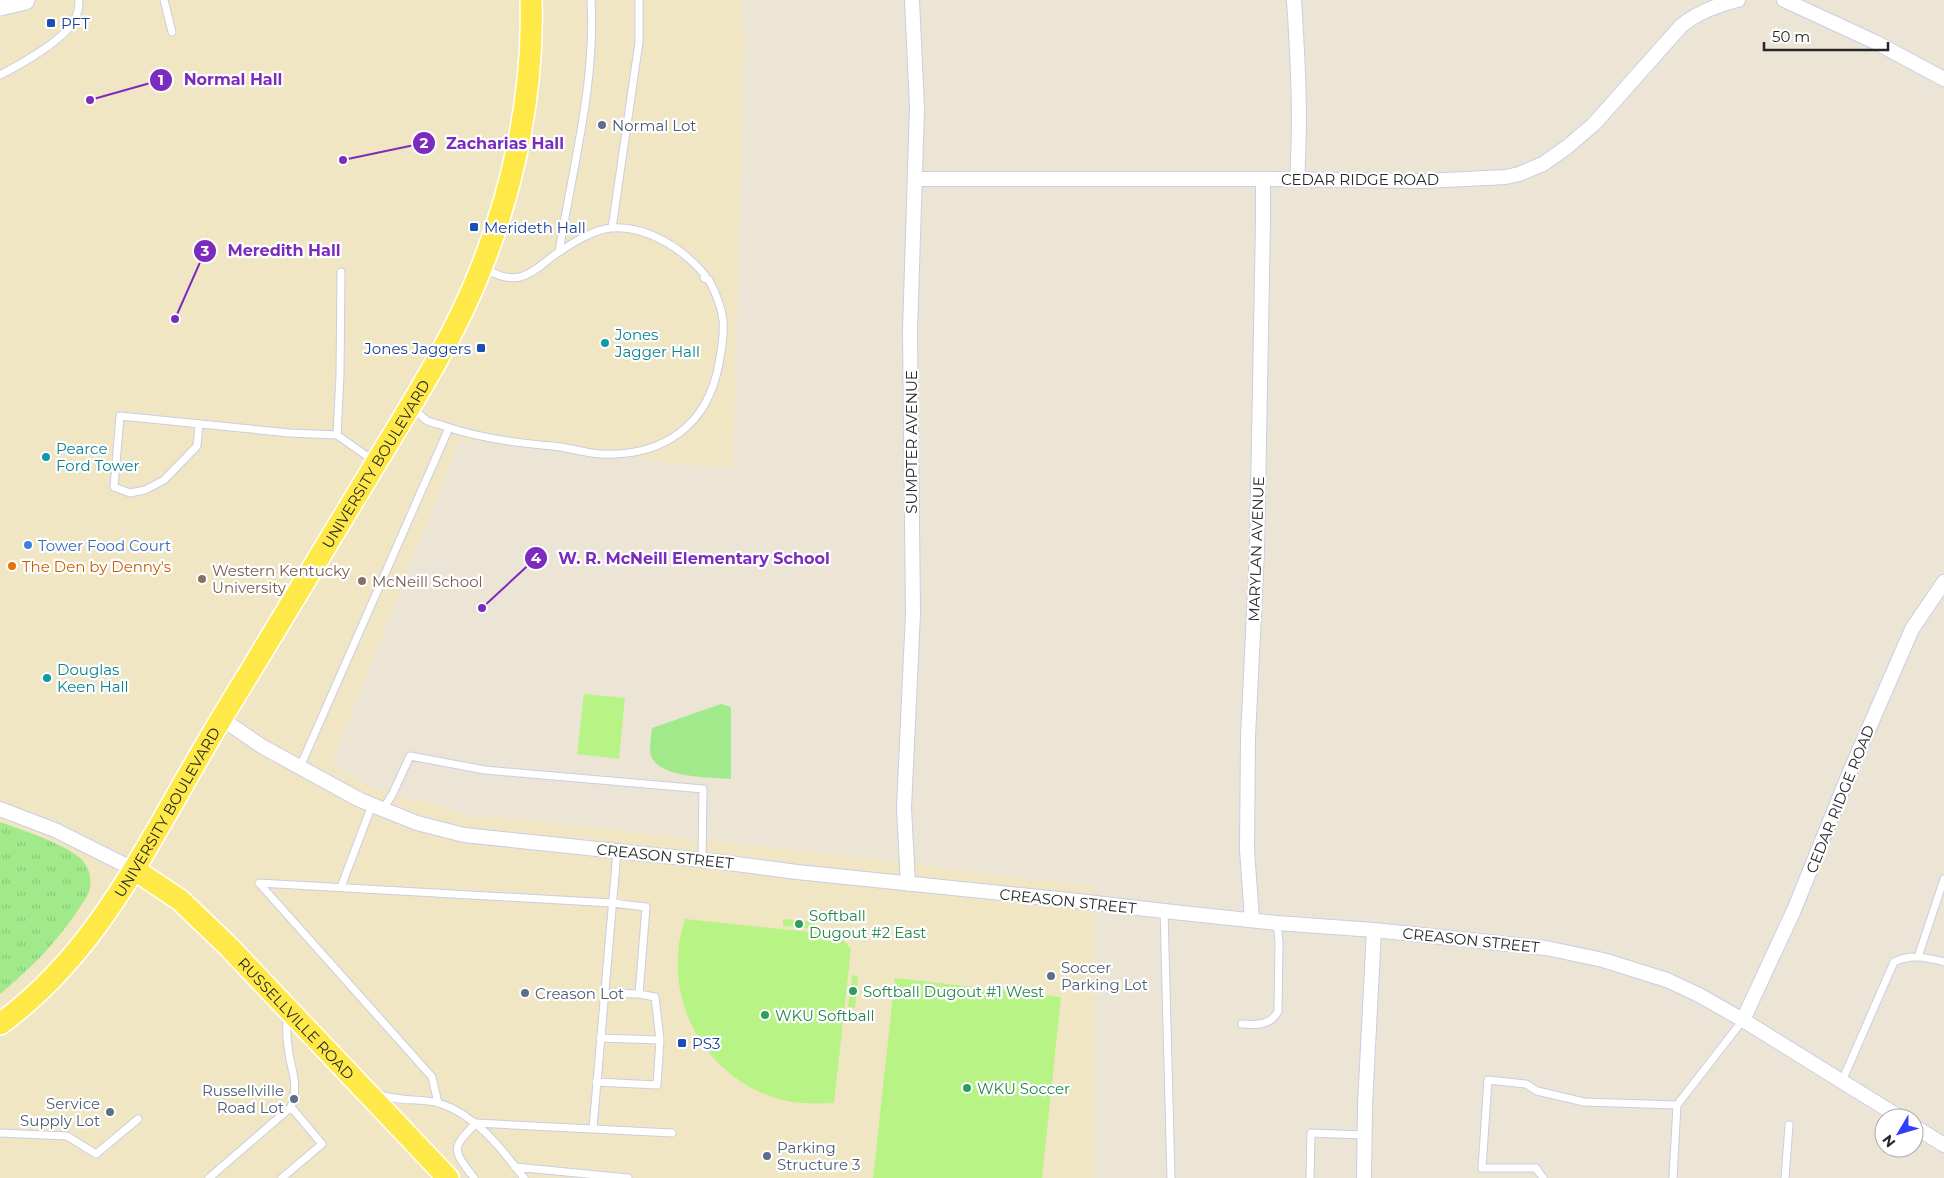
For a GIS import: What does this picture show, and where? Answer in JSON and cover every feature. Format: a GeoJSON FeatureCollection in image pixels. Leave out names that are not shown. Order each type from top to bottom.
{"type":"FeatureCollection","features":[{"type":"Feature","properties":{"kind":"main road","name":"UNIVERSITY BOULEVARD"},"geometry":{"type":"LineString","coordinates":[[0,1024],[34,997],[69,960],[113,905],[135,870],[183,784],[410,406],[452,331],[481,268],[500,213],[510,175],[520,125],[529,55],[531,0]]}},
{"type":"Feature","properties":{"kind":"main road","name":"RUSSELLVILLE ROAD"},"geometry":{"type":"LineString","coordinates":[[135,870],[180,900],[204,922],[448,1178]]}},
{"type":"Feature","properties":{"kind":"street"},"geometry":{"type":"LineString","coordinates":[[0,6],[25,0]]}},
{"type":"Feature","properties":{"kind":"street","name":"SUMPTER AVENUE"},"geometry":{"type":"LineString","coordinates":[[908,884],[904,808],[913,613],[910,331],[917,108],[912,0]]}},
{"type":"Feature","properties":{"kind":"street"},"geometry":{"type":"LineString","coordinates":[[1294,0],[1300,95],[1297,179]]}},
{"type":"Feature","properties":{"kind":"street","name":"CEDAR RIDGE ROAD"},"geometry":{"type":"LineString","coordinates":[[915,180],[1297,179],[1425,181],[1506,177],[1533,169],[1555,156],[1594,124],[1681,26],[1691,18],[1710,8],[1738,0]]}},
{"type":"Feature","properties":{"kind":"street"},"geometry":{"type":"LineString","coordinates":[[1784,0],[1875,42],[1944,79]]}},
{"type":"Feature","properties":{"kind":"street","name":"MARYLAN AVENUE"},"geometry":{"type":"LineString","coordinates":[[1252,919],[1247,850],[1248,737],[1257,551],[1263,220],[1262,179]]}},
{"type":"Feature","properties":{"kind":"street","name":"CEDAR RIDGE ROAD"},"geometry":{"type":"LineString","coordinates":[[1743,1020],[1794,910],[1849,774],[1912,629],[1938,588],[1944,582]]}},
{"type":"Feature","properties":{"kind":"street","name":"CREASON STREET"},"geometry":{"type":"LineString","coordinates":[[222,719],[263,747],[377,807],[417,823],[464,835],[1277,923],[1374,930],[1546,948],[1603,960],[1667,980],[1699,995],[1885,1108]]}},
{"type":"Feature","properties":{"kind":"street"},"geometry":{"type":"LineString","coordinates":[[0,809],[55,830],[135,870]]}},
{"type":"Feature","properties":{"kind":"street"},"geometry":{"type":"LineString","coordinates":[[1364,1178],[1364,1135],[1374,930]]}},
{"type":"Feature","properties":{"kind":"street"},"geometry":{"type":"LineString","coordinates":[[1924,1132],[1944,1145]]}},
{"type":"Feature","properties":{"kind":"lane"},"geometry":{"type":"LineString","coordinates":[[0,75],[35,55],[64,34],[74,21],[80,0]]}},
{"type":"Feature","properties":{"kind":"lane"},"geometry":{"type":"LineString","coordinates":[[164,0],[172,32]]}},
{"type":"Feature","properties":{"kind":"lane"},"geometry":{"type":"LineString","coordinates":[[559,252],[590,74],[593,32],[592,0]]}},
{"type":"Feature","properties":{"kind":"lane"},"geometry":{"type":"LineString","coordinates":[[612,228],[639,42],[639,0]]}},
{"type":"Feature","properties":{"kind":"lane"},"geometry":{"type":"LineString","coordinates":[[410,406],[427,420],[449,428],[528,444],[607,454],[631,453],[659,446],[678,434],[696,418],[708,400],[717,376],[722,349],[723,313],[718,297],[709,280],[704,278],[701,271],[683,253],[652,236],[631,230],[612,228],[595,232],[559,252],[531,273],[520,277],[507,278],[481,268]]}},
{"type":"Feature","properties":{"kind":"lane"},"geometry":{"type":"LineString","coordinates":[[337,435],[340,376],[340,272]]}},
{"type":"Feature","properties":{"kind":"lane"},"geometry":{"type":"LineString","coordinates":[[200,424],[197,446],[164,480],[145,490],[130,493],[114,487],[120,416],[200,424],[290,433],[337,435],[376,463]]}},
{"type":"Feature","properties":{"kind":"lane"},"geometry":{"type":"LineString","coordinates":[[300,767],[449,428]]}},
{"type":"Feature","properties":{"kind":"lane"},"geometry":{"type":"LineString","coordinates":[[341,887],[377,807],[392,795],[410,756],[486,770],[703,790],[702,860]]}},
{"type":"Feature","properties":{"kind":"lane"},"geometry":{"type":"LineString","coordinates":[[594,1128],[596,1082],[617,852]]}},
{"type":"Feature","properties":{"kind":"lane"},"geometry":{"type":"LineString","coordinates":[[1918,957],[1944,879]]}},
{"type":"Feature","properties":{"kind":"lane"},"geometry":{"type":"LineString","coordinates":[[438,1103],[432,1077],[259,883],[612,903],[646,907],[639,994]]}},
{"type":"Feature","properties":{"kind":"lane"},"geometry":{"type":"LineString","coordinates":[[1164,911],[1171,1178]]}},
{"type":"Feature","properties":{"kind":"lane"},"geometry":{"type":"LineString","coordinates":[[1242,1024],[1264,1024],[1272,1020],[1278,1010],[1279,942],[1277,923]]}},
{"type":"Feature","properties":{"kind":"lane"},"geometry":{"type":"LineString","coordinates":[[1842,1081],[1894,962],[1905,957],[1918,957],[1944,962]]}},
{"type":"Feature","properties":{"kind":"lane"},"geometry":{"type":"LineString","coordinates":[[596,1082],[657,1085],[660,1040],[654,997],[639,994],[604,993]]}},
{"type":"Feature","properties":{"kind":"lane"},"geometry":{"type":"LineString","coordinates":[[209,1178],[291,1107],[296,1094],[295,1077],[288,1047],[287,1007]]}},
{"type":"Feature","properties":{"kind":"lane"},"geometry":{"type":"LineString","coordinates":[[1673,1178],[1677,1105],[1743,1020]]}},
{"type":"Feature","properties":{"kind":"lane"},"geometry":{"type":"LineString","coordinates":[[600,1038],[660,1040]]}},
{"type":"Feature","properties":{"kind":"lane"},"geometry":{"type":"LineString","coordinates":[[1543,1178],[1536,1168],[1482,1168],[1488,1080],[1526,1084],[1537,1091],[1584,1102],[1677,1105]]}},
{"type":"Feature","properties":{"kind":"lane"},"geometry":{"type":"LineString","coordinates":[[361,1088],[395,1099],[438,1103],[457,1111],[476,1123],[524,1178]]}},
{"type":"Feature","properties":{"kind":"lane"},"geometry":{"type":"LineString","coordinates":[[282,1178],[322,1144],[291,1107]]}},
{"type":"Feature","properties":{"kind":"lane"},"geometry":{"type":"LineString","coordinates":[[0,1133],[67,1136],[96,1154],[138,1119]]}},
{"type":"Feature","properties":{"kind":"lane"},"geometry":{"type":"LineString","coordinates":[[474,1178],[458,1157],[456,1149],[458,1142],[476,1123],[672,1133]]}},
{"type":"Feature","properties":{"kind":"lane"},"geometry":{"type":"LineString","coordinates":[[1785,1178],[1789,1125]]}},
{"type":"Feature","properties":{"kind":"lane"},"geometry":{"type":"LineString","coordinates":[[1310,1178],[1311,1134],[1364,1135]]}},
{"type":"Feature","properties":{"kind":"lane"},"geometry":{"type":"LineString","coordinates":[[515,1167],[628,1178]]}},
{"type":"Feature","properties":{"kind":"shaded area","name":"Western Kentucky University"},"geometry":{"type":"Polygon","coordinates":[[[0,0],[741,0],[745,32],[733,469],[459,441],[332,764],[367,785],[392,795],[430,802],[470,817],[520,819],[899,862],[1095,887],[1095,1178],[0,1178],[0,0]]]}},
{"type":"Feature","properties":{"kind":"green space"},"geometry":{"type":"Polygon","coordinates":[[[584,694],[625,698],[619,759],[577,754],[584,694]]]}},
{"type":"Feature","properties":{"kind":"green space"},"geometry":{"type":"Polygon","coordinates":[[[721,704],[731,707],[731,779],[684,775],[672,772],[654,761],[650,752],[652,728],[721,704]]]}},
{"type":"Feature","properties":{"kind":"green space"},"geometry":{"type":"Polygon","coordinates":[[[0,822],[44,839],[77,855],[83,861],[90,876],[90,890],[76,913],[50,946],[21,976],[0,994],[0,822]]]}},
{"type":"Feature","properties":{"kind":"green space","name":"WKU Softball"},"geometry":{"type":"Polygon","coordinates":[[[685,919],[839,935],[851,949],[834,1103],[801,1103],[785,1101],[770,1096],[745,1084],[723,1067],[705,1048],[691,1025],[682,1000],[678,973],[679,946],[685,919]]]}},
{"type":"Feature","properties":{"kind":"green space","name":"Softball Dugout #2 East"},"geometry":{"type":"Polygon","coordinates":[[[783,919],[815,922],[814,929],[783,926],[783,919]]]}},
{"type":"Feature","properties":{"kind":"green space","name":"Softball Dugout #1 West"},"geometry":{"type":"Polygon","coordinates":[[[852,975],[858,976],[855,1008],[848,1007],[852,975]]]}},
{"type":"Feature","properties":{"kind":"green space","name":"WKU Soccer"},"geometry":{"type":"Polygon","coordinates":[[[895,978],[1061,997],[1042,1178],[873,1178],[895,978]]]}},
{"type":"Feature","properties":{"kind":"place","name":"PFT"},"geometry":{"type":"Point","coordinates":[51,23]}},
{"type":"Feature","properties":{"kind":"place","name":"Normal Hall"},"geometry":{"type":"Point","coordinates":[90,100]}},
{"type":"Feature","properties":{"kind":"place","name":"Normal Lot"},"geometry":{"type":"Point","coordinates":[602,125]}},
{"type":"Feature","properties":{"kind":"place","name":"Zacharias Hall"},"geometry":{"type":"Point","coordinates":[343,160]}},
{"type":"Feature","properties":{"kind":"place","name":"Merideth Hall"},"geometry":{"type":"Point","coordinates":[474,227]}},
{"type":"Feature","properties":{"kind":"place","name":"Meredith Hall"},"geometry":{"type":"Point","coordinates":[175,319]}},
{"type":"Feature","properties":{"kind":"place","name":"Jones Jagger Hall"},"geometry":{"type":"Point","coordinates":[605,343]}},
{"type":"Feature","properties":{"kind":"place","name":"Jones Jaggers"},"geometry":{"type":"Point","coordinates":[481,348]}},
{"type":"Feature","properties":{"kind":"place","name":"Pearce Ford Tower"},"geometry":{"type":"Point","coordinates":[46,457]}},
{"type":"Feature","properties":{"kind":"place","name":"Tower Food Court"},"geometry":{"type":"Point","coordinates":[28,545]}},
{"type":"Feature","properties":{"kind":"place","name":"The Den by Denny's"},"geometry":{"type":"Point","coordinates":[12,566]}},
{"type":"Feature","properties":{"kind":"place","name":"Western Kentucky University"},"geometry":{"type":"Point","coordinates":[202,579]}},
{"type":"Feature","properties":{"kind":"place","name":"McNeill School"},"geometry":{"type":"Point","coordinates":[362,581]}},
{"type":"Feature","properties":{"kind":"place","name":"W. R. McNeill Elementary School"},"geometry":{"type":"Point","coordinates":[482,608]}},
{"type":"Feature","properties":{"kind":"place","name":"Douglas Keen Hall"},"geometry":{"type":"Point","coordinates":[47,678]}},
{"type":"Feature","properties":{"kind":"place","name":"Softball Dugout #2 East"},"geometry":{"type":"Point","coordinates":[799,924]}},
{"type":"Feature","properties":{"kind":"place","name":"Soccer Parking Lot"},"geometry":{"type":"Point","coordinates":[1051,976]}},
{"type":"Feature","properties":{"kind":"place","name":"Softball Dugout #1 West"},"geometry":{"type":"Point","coordinates":[853,991]}},
{"type":"Feature","properties":{"kind":"place","name":"Creason Lot"},"geometry":{"type":"Point","coordinates":[525,993]}},
{"type":"Feature","properties":{"kind":"place","name":"WKU Softball"},"geometry":{"type":"Point","coordinates":[765,1015]}},
{"type":"Feature","properties":{"kind":"place","name":"PS3"},"geometry":{"type":"Point","coordinates":[682,1043]}},
{"type":"Feature","properties":{"kind":"place","name":"WKU Soccer"},"geometry":{"type":"Point","coordinates":[967,1088]}},
{"type":"Feature","properties":{"kind":"place","name":"Russellville Road Lot"},"geometry":{"type":"Point","coordinates":[294,1099]}},
{"type":"Feature","properties":{"kind":"place","name":"Service Supply Lot"},"geometry":{"type":"Point","coordinates":[110,1112]}},
{"type":"Feature","properties":{"kind":"place","name":"Parking Structure 3"},"geometry":{"type":"Point","coordinates":[767,1156]}}]}
